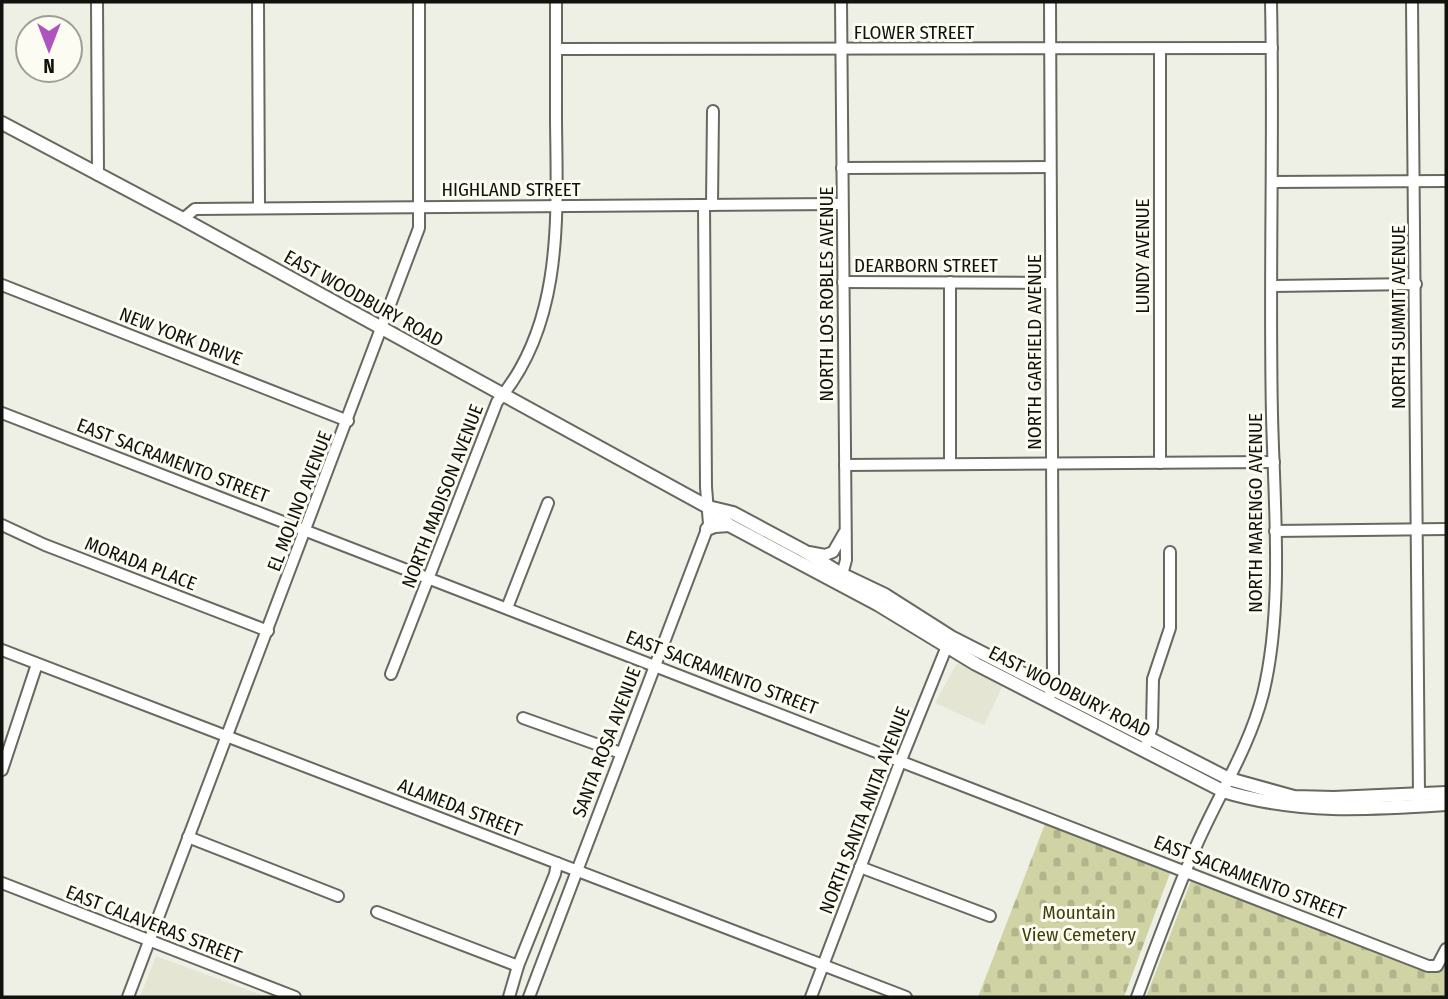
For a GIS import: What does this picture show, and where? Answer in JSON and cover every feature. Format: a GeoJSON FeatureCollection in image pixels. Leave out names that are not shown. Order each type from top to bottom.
{"type":"FeatureCollection","features":[{"type":"Feature","properties":{"kind":"main road","name":"EAST WOODBURY ROAD"},"geometry":{"type":"LineString","coordinates":[[2,123],[183,219],[708,507],[729,525],[904,613],[948,642],[1051,694],[1148,738],[1244,797],[1312,809],[1446,804]]}},
{"type":"Feature","properties":{"kind":"main road","name":"EAST WOODBURY ROAD"},"geometry":{"type":"LineString","coordinates":[[708,507],[733,513],[804,551],[841,580]]}},
{"type":"Feature","properties":{"kind":"main road"},"geometry":{"type":"LineString","coordinates":[[707,529],[729,525]]}},
{"type":"Feature","properties":{"kind":"main road","name":"EAST WOODBURY ROAD"},"geometry":{"type":"LineString","coordinates":[[1051,694],[1144,751],[1226,785],[1294,797],[1446,793]]}},
{"type":"Feature","properties":{"kind":"street"},"geometry":{"type":"LineString","coordinates":[[97,2],[98,175]]}},
{"type":"Feature","properties":{"kind":"street"},"geometry":{"type":"LineString","coordinates":[[258,2],[259,208]]}},
{"type":"Feature","properties":{"kind":"street","name":"EL MOLINO AVENUE"},"geometry":{"type":"LineString","coordinates":[[128,997],[415,242],[421,207],[419,2]]}},
{"type":"Feature","properties":{"kind":"street","name":"NORTH MADISON AVENUE"},"geometry":{"type":"LineString","coordinates":[[391,674],[497,402],[527,354],[541,320],[553,266],[557,206],[556,2]]}},
{"type":"Feature","properties":{"kind":"street","name":"NORTH LOS ROBLES AVENUE"},"geometry":{"type":"LineString","coordinates":[[841,2],[846,560],[841,580]]}},
{"type":"Feature","properties":{"kind":"street","name":"NORTH GARFIELD AVENUE"},"geometry":{"type":"LineString","coordinates":[[1050,2],[1054,674],[1051,694]]}},
{"type":"Feature","properties":{"kind":"street","name":"NORTH MARENGO AVENUE"},"geometry":{"type":"LineString","coordinates":[[1137,997],[1196,847],[1248,739],[1262,697],[1269,664],[1274,613],[1275,531],[1272,415],[1272,2]]}},
{"type":"Feature","properties":{"kind":"street","name":"NORTH SUMMIT AVENUE"},"geometry":{"type":"LineString","coordinates":[[1412,2],[1419,795]]}},
{"type":"Feature","properties":{"kind":"street","name":"FLOWER STREET"},"geometry":{"type":"LineString","coordinates":[[556,49],[1272,48]]}},
{"type":"Feature","properties":{"kind":"street","name":"LUNDY AVENUE"},"geometry":{"type":"LineString","coordinates":[[1160,49],[1160,463]]}},
{"type":"Feature","properties":{"kind":"street","name":"SANTA ROSA AVENUE"},"geometry":{"type":"LineString","coordinates":[[529,997],[709,524],[708,205],[713,111]]}},
{"type":"Feature","properties":{"kind":"street"},"geometry":{"type":"LineString","coordinates":[[842,168],[1050,167]]}},
{"type":"Feature","properties":{"kind":"street"},"geometry":{"type":"LineString","coordinates":[[1273,182],[1446,181]]}},
{"type":"Feature","properties":{"kind":"street","name":"HIGHLAND STREET"},"geometry":{"type":"LineString","coordinates":[[183,219],[195,209],[842,204]]}},
{"type":"Feature","properties":{"kind":"street","name":"DEARBORN STREET"},"geometry":{"type":"LineString","coordinates":[[843,282],[1050,283]]}},
{"type":"Feature","properties":{"kind":"street"},"geometry":{"type":"LineString","coordinates":[[950,282],[950,464]]}},
{"type":"Feature","properties":{"kind":"street"},"geometry":{"type":"LineString","coordinates":[[1273,286],[1416,284]]}},
{"type":"Feature","properties":{"kind":"street","name":"NEW YORK DRIVE"},"geometry":{"type":"LineString","coordinates":[[2,285],[348,421]]}},
{"type":"Feature","properties":{"kind":"street","name":"EAST SACRAMENTO STREET"},"geometry":{"type":"LineString","coordinates":[[2,413],[1428,965],[1437,966],[1446,949]]}},
{"type":"Feature","properties":{"kind":"street"},"geometry":{"type":"LineString","coordinates":[[845,465],[1274,462]]}},
{"type":"Feature","properties":{"kind":"street"},"geometry":{"type":"LineString","coordinates":[[507,607],[548,503]]}},
{"type":"Feature","properties":{"kind":"street","name":"MORADA PLACE"},"geometry":{"type":"LineString","coordinates":[[2,525],[45,545],[268,631]]}},
{"type":"Feature","properties":{"kind":"street"},"geometry":{"type":"LineString","coordinates":[[1275,531],[1446,529]]}},
{"type":"Feature","properties":{"kind":"street"},"geometry":{"type":"LineString","coordinates":[[804,551],[825,555],[833,552],[845,530]]}},
{"type":"Feature","properties":{"kind":"street"},"geometry":{"type":"LineString","coordinates":[[1144,751],[1152,727],[1153,679],[1170,628],[1170,552]]}},
{"type":"Feature","properties":{"kind":"street","name":"NORTH SANTA ANITA AVENUE"},"geometry":{"type":"LineString","coordinates":[[811,997],[948,642]]}},
{"type":"Feature","properties":{"kind":"street","name":"ALAMEDA STREET"},"geometry":{"type":"LineString","coordinates":[[2,650],[906,997]]}},
{"type":"Feature","properties":{"kind":"street"},"geometry":{"type":"LineString","coordinates":[[2,770],[37,664]]}},
{"type":"Feature","properties":{"kind":"street"},"geometry":{"type":"LineString","coordinates":[[523,718],[621,753]]}},
{"type":"Feature","properties":{"kind":"street"},"geometry":{"type":"LineString","coordinates":[[188,837],[338,896]]}},
{"type":"Feature","properties":{"kind":"street"},"geometry":{"type":"LineString","coordinates":[[509,997],[557,863]]}},
{"type":"Feature","properties":{"kind":"street"},"geometry":{"type":"LineString","coordinates":[[860,867],[990,916]]}},
{"type":"Feature","properties":{"kind":"street","name":"EAST CALAVERAS STREET"},"geometry":{"type":"LineString","coordinates":[[2,883],[295,997]]}},
{"type":"Feature","properties":{"kind":"street"},"geometry":{"type":"LineString","coordinates":[[377,912],[518,966]]}},
{"type":"Feature","properties":{"kind":"shaded area"},"geometry":{"type":"Polygon","coordinates":[[[961,663],[1004,683],[984,725],[935,703],[956,665],[961,663]]]}},
{"type":"Feature","properties":{"kind":"shaded area"},"geometry":{"type":"Polygon","coordinates":[[[156,956],[267,997],[140,997],[156,956]]]}},
{"type":"Feature","properties":{"kind":"green space","name":"Mountain View Cemetery"},"geometry":{"type":"Polygon","coordinates":[[[1045,824],[1170,873],[1124,997],[978,997],[1045,824]]]}},
{"type":"Feature","properties":{"kind":"green space","name":"Mountain View Cemetery"},"geometry":{"type":"Polygon","coordinates":[[[1191,881],[1431,973],[1442,968],[1446,956],[1446,997],[1146,997],[1191,881]]]}}]}
